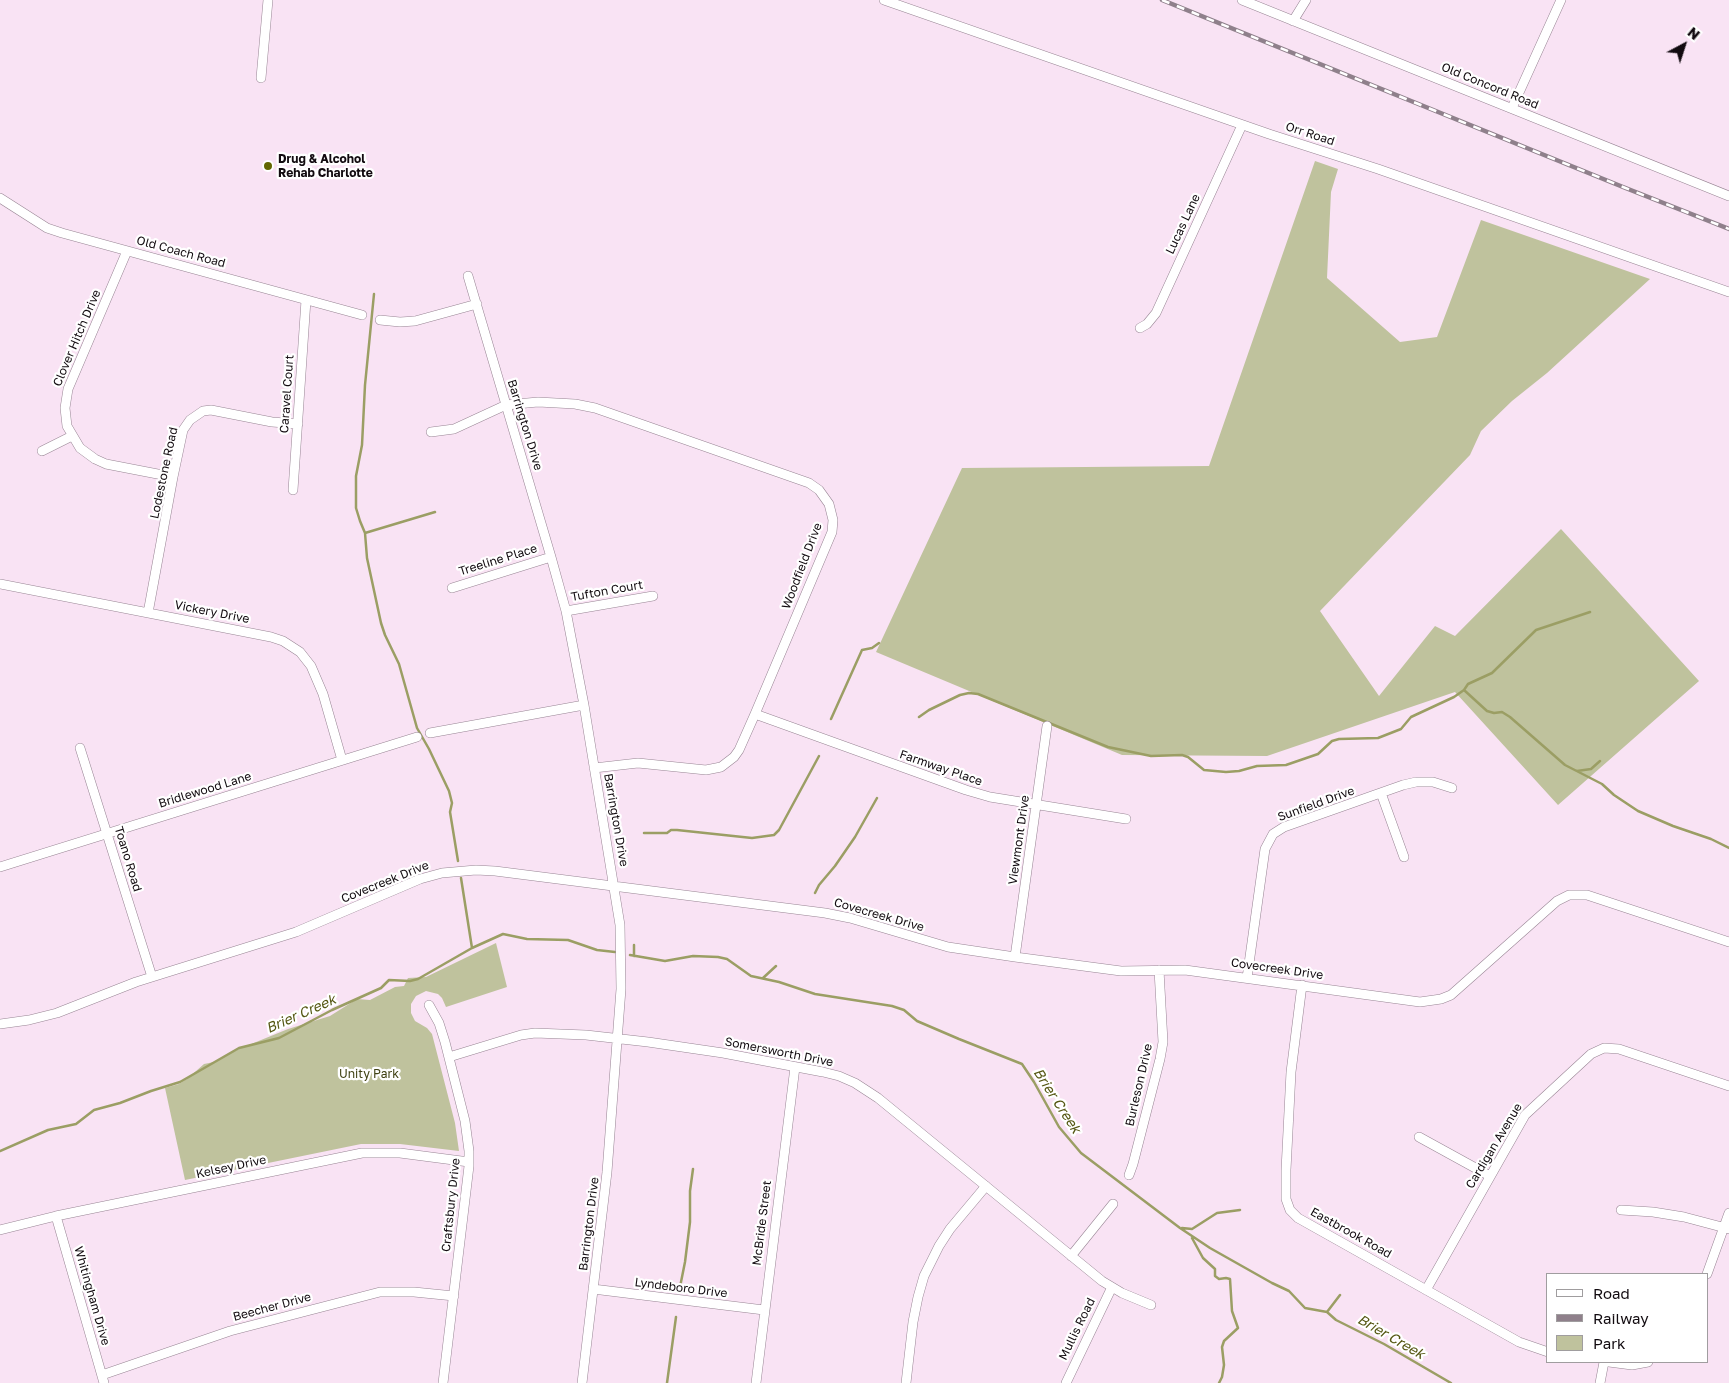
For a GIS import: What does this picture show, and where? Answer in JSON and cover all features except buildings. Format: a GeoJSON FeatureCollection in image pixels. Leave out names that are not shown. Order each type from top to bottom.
{"type":"FeatureCollection","features":[{"type":"Feature","properties":{"kind":"street"},"geometry":{"type":"LineString","coordinates":[[261,78],[268,0]]}},
{"type":"Feature","properties":{"kind":"street","name":"Orr Road"},"geometry":{"type":"LineString","coordinates":[[884,0],[1242,125],[1378,169],[1729,292]]}},
{"type":"Feature","properties":{"kind":"street","name":"Old Concord Road"},"geometry":{"type":"LineString","coordinates":[[1242,0],[1729,196]]}},
{"type":"Feature","properties":{"kind":"street"},"geometry":{"type":"LineString","coordinates":[[1293,21],[1306,0]]}},
{"type":"Feature","properties":{"kind":"street"},"geometry":{"type":"LineString","coordinates":[[1512,108],[1561,0]]}},
{"type":"Feature","properties":{"kind":"street","name":"Lucas Lane"},"geometry":{"type":"LineString","coordinates":[[1140,328],[1147,324],[1156,312],[1242,125]]}},
{"type":"Feature","properties":{"kind":"street","name":"Old Coach Road"},"geometry":{"type":"LineString","coordinates":[[0,198],[47,228],[362,315]]}},
{"type":"Feature","properties":{"kind":"street","name":"Clover Hitch Drive"},"geometry":{"type":"LineString","coordinates":[[127,251],[66,395],[65,414],[72,436],[80,448],[89,456],[106,464],[173,477]]}},
{"type":"Feature","properties":{"kind":"street","name":"Barrington Drive"},"geometry":{"type":"LineString","coordinates":[[468,276],[552,557],[566,611],[584,705],[620,925],[622,953],[618,1039],[607,1172],[582,1383]]}},
{"type":"Feature","properties":{"kind":"street","name":"Caravel Court"},"geometry":{"type":"LineString","coordinates":[[292,490],[306,300]]}},
{"type":"Feature","properties":{"kind":"street"},"geometry":{"type":"LineString","coordinates":[[380,320],[415,321],[477,304]]}},
{"type":"Feature","properties":{"kind":"street","name":"Woodfield Drive"},"geometry":{"type":"LineString","coordinates":[[431,432],[454,429],[506,405],[560,402],[595,408],[810,483],[819,490],[831,509],[833,520],[832,532],[755,714],[734,757],[726,764],[706,770],[638,763],[594,768]]}},
{"type":"Feature","properties":{"kind":"street","name":"Lodestone Road"},"geometry":{"type":"LineString","coordinates":[[148,613],[173,477],[185,427],[196,415],[203,411],[220,410],[254,418],[298,424]]}},
{"type":"Feature","properties":{"kind":"street"},"geometry":{"type":"LineString","coordinates":[[42,451],[72,436]]}},
{"type":"Feature","properties":{"kind":"street","name":"Treeline Place"},"geometry":{"type":"LineString","coordinates":[[452,588],[552,557]]}},
{"type":"Feature","properties":{"kind":"street","name":"Vickery Drive"},"geometry":{"type":"LineString","coordinates":[[0,584],[271,637],[293,647],[308,661],[317,677],[342,760]]}},
{"type":"Feature","properties":{"kind":"street","name":"Tufton Court"},"geometry":{"type":"LineString","coordinates":[[566,611],[653,596]]}},
{"type":"Feature","properties":{"kind":"street"},"geometry":{"type":"LineString","coordinates":[[430,733],[584,705]]}},
{"type":"Feature","properties":{"kind":"street","name":"Farmway Place"},"geometry":{"type":"LineString","coordinates":[[755,714],[990,797],[1126,819]]}},
{"type":"Feature","properties":{"kind":"street","name":"Viewmont Drive"},"geometry":{"type":"LineString","coordinates":[[1015,957],[1047,726]]}},
{"type":"Feature","properties":{"kind":"street","name":"Bridlewood Lane"},"geometry":{"type":"LineString","coordinates":[[0,867],[417,737]]}},
{"type":"Feature","properties":{"kind":"street","name":"Toano Road"},"geometry":{"type":"LineString","coordinates":[[80,748],[152,977]]}},
{"type":"Feature","properties":{"kind":"street","name":"Sunfield Drive"},"geometry":{"type":"LineString","coordinates":[[1247,978],[1265,849],[1273,834],[1284,827],[1403,786],[1433,782],[1452,788]]}},
{"type":"Feature","properties":{"kind":"street"},"geometry":{"type":"LineString","coordinates":[[1381,793],[1404,857]]}},
{"type":"Feature","properties":{"kind":"street","name":"Covecreek Drive"},"geometry":{"type":"LineString","coordinates":[[0,1024],[29,1020],[57,1013],[152,977],[296,932],[420,879],[442,873],[476,870],[495,870],[825,913],[850,918],[948,947],[1015,957],[1121,971],[1185,970],[1420,1002],[1441,1000],[1460,988],[1557,901],[1565,896],[1587,895],[1729,942]]}},
{"type":"Feature","properties":{"kind":"street","name":"Burleson Drive"},"geometry":{"type":"LineString","coordinates":[[1129,1175],[1161,1050],[1163,1025],[1159,970]]}},
{"type":"Feature","properties":{"kind":"street","name":"Eastbrook Road"},"geometry":{"type":"LineString","coordinates":[[1302,985],[1291,1072],[1286,1170],[1287,1203],[1290,1210],[1298,1218],[1519,1342],[1546,1351]]}},
{"type":"Feature","properties":{"kind":"street","name":"Craftsbury Drive"},"geometry":{"type":"LineString","coordinates":[[429,1005],[439,1023],[449,1057],[465,1121],[469,1162],[443,1383]]}},
{"type":"Feature","properties":{"kind":"street","name":"Somersworth Drive"},"geometry":{"type":"LineString","coordinates":[[449,1057],[521,1035],[535,1033],[618,1039],[722,1053],[839,1076],[871,1092],[1071,1256],[1112,1287],[1132,1298],[1151,1305]]}},
{"type":"Feature","properties":{"kind":"street","name":"Cardigan Avenue"},"geometry":{"type":"LineString","coordinates":[[1426,1290],[1525,1115],[1591,1054],[1600,1050],[1619,1049],[1729,1086]]}},
{"type":"Feature","properties":{"kind":"street","name":"McBride Street"},"geometry":{"type":"LineString","coordinates":[[756,1383],[795,1067]]}},
{"type":"Feature","properties":{"kind":"street"},"geometry":{"type":"LineString","coordinates":[[1419,1137],[1490,1176]]}},
{"type":"Feature","properties":{"kind":"street","name":"Kelsey Drive"},"geometry":{"type":"LineString","coordinates":[[0,1230],[56,1216],[362,1153],[400,1153],[469,1162]]}},
{"type":"Feature","properties":{"kind":"street"},"geometry":{"type":"LineString","coordinates":[[906,1383],[915,1314],[924,1276],[930,1261],[946,1234],[986,1186]]}},
{"type":"Feature","properties":{"kind":"street"},"geometry":{"type":"LineString","coordinates":[[1071,1256],[1113,1204]]}},
{"type":"Feature","properties":{"kind":"street"},"geometry":{"type":"LineString","coordinates":[[1621,1210],[1653,1212],[1684,1217],[1726,1229]]}},
{"type":"Feature","properties":{"kind":"street"},"geometry":{"type":"LineString","coordinates":[[1707,1273],[1726,1229],[1729,1213]]}},
{"type":"Feature","properties":{"kind":"street","name":"Whitingham Drive"},"geometry":{"type":"LineString","coordinates":[[56,1216],[103,1379]]}},
{"type":"Feature","properties":{"kind":"street","name":"Mullis Road"},"geometry":{"type":"LineString","coordinates":[[1066,1383],[1112,1287]]}},
{"type":"Feature","properties":{"kind":"street","name":"Lyndeboro Drive"},"geometry":{"type":"LineString","coordinates":[[594,1290],[764,1310]]}},
{"type":"Feature","properties":{"kind":"street","name":"Beecher Drive"},"geometry":{"type":"LineString","coordinates":[[103,1379],[230,1331],[380,1292],[414,1292],[454,1296]]}},
{"type":"Feature","properties":{"kind":"street"},"geometry":{"type":"LineString","coordinates":[[1600,1383],[1604,1363]]}},
{"type":"Feature","properties":{"kind":"street"},"geometry":{"type":"LineString","coordinates":[[1617,1363],[1632,1365],[1643,1363]]}},
{"type":"Feature","properties":{"kind":"green space"},"geometry":{"type":"Polygon","coordinates":[[[1315,161],[1338,169],[1331,192],[1327,278],[1400,342],[1437,337],[1481,220],[1650,279],[1547,373],[1512,401],[1481,431],[1470,455],[1320,611],[1379,696],[1435,626],[1455,636],[1561,529],[1699,681],[1558,805],[1455,692],[1267,756],[1122,755],[876,652],[962,468],[1209,466],[1315,161]]]}},
{"type":"Feature","properties":{"kind":"green space","name":"Unity Park"},"geometry":{"type":"Polygon","coordinates":[[[496,943],[507,987],[446,1007],[438,994],[426,991],[416,996],[411,1004],[411,1013],[415,1021],[427,1028],[432,1034],[455,1123],[459,1151],[400,1144],[361,1144],[185,1180],[165,1088],[179,1084],[204,1064],[214,1062],[239,1049],[288,1029],[330,1016],[357,999],[370,1000],[395,987],[404,986],[408,978],[426,977],[496,943]]]}},
{"type":"Feature","properties":{"kind":"waterway"},"geometry":{"type":"LineString","coordinates":[[374,294],[365,385],[362,445],[356,476],[356,508],[365,533],[367,558],[381,623],[399,664],[417,728],[449,791],[452,803],[450,812],[458,861]]}},
{"type":"Feature","properties":{"kind":"waterway"},"geometry":{"type":"LineString","coordinates":[[365,533],[435,512]]}},
{"type":"Feature","properties":{"kind":"waterway"},"geometry":{"type":"LineString","coordinates":[[919,717],[960,695],[978,694],[1108,747],[1151,756],[1182,755],[1188,757],[1204,770],[1226,772],[1257,766],[1286,765],[1318,754],[1332,741],[1339,739],[1378,738],[1401,729],[1411,717],[1454,697],[1464,690],[1468,684],[1492,673],[1536,630],[1590,612]]}},
{"type":"Feature","properties":{"kind":"waterway"},"geometry":{"type":"LineString","coordinates":[[831,719],[862,650],[872,648],[879,643]]}},
{"type":"Feature","properties":{"kind":"waterway"},"geometry":{"type":"LineString","coordinates":[[1464,690],[1487,711],[1494,713],[1502,712],[1510,717],[1565,765],[1602,784],[1614,795],[1638,811],[1711,839],[1729,848]]}},
{"type":"Feature","properties":{"kind":"waterway"},"geometry":{"type":"LineString","coordinates":[[644,833],[667,833],[671,830],[677,830],[752,838],[774,835],[779,830],[819,756]]}},
{"type":"Feature","properties":{"kind":"waterway"},"geometry":{"type":"LineString","coordinates":[[1577,771],[1591,769],[1600,761]]}},
{"type":"Feature","properties":{"kind":"waterway"},"geometry":{"type":"LineString","coordinates":[[815,893],[855,837],[877,798]]}},
{"type":"Feature","properties":{"kind":"waterway"},"geometry":{"type":"LineString","coordinates":[[461,878],[472,948]]}},
{"type":"Feature","properties":{"kind":"waterway","name":"Brier Creek"},"geometry":{"type":"LineString","coordinates":[[0,1151],[48,1130],[76,1124],[94,1110],[180,1082],[239,1048],[279,1038],[332,1010],[381,988],[389,980],[410,981],[418,979],[472,948],[503,934],[527,939],[568,940],[597,950],[615,952]]}},
{"type":"Feature","properties":{"kind":"waterway"},"geometry":{"type":"LineString","coordinates":[[634,945],[634,956]]}},
{"type":"Feature","properties":{"kind":"waterway","name":"Brier Creek"},"geometry":{"type":"LineString","coordinates":[[630,955],[665,961],[693,956],[727,959],[751,976],[779,982],[815,994],[892,1006],[904,1010],[917,1021],[1022,1064],[1059,1127],[1081,1153],[1180,1228],[1210,1248],[1289,1291],[1305,1308],[1327,1312],[1336,1320],[1384,1344],[1451,1383]]}},
{"type":"Feature","properties":{"kind":"waterway"},"geometry":{"type":"LineString","coordinates":[[763,978],[776,966]]}},
{"type":"Feature","properties":{"kind":"waterway"},"geometry":{"type":"LineString","coordinates":[[680,1287],[690,1222],[690,1191],[693,1169]]}},
{"type":"Feature","properties":{"kind":"waterway"},"geometry":{"type":"LineString","coordinates":[[1182,1228],[1192,1229],[1217,1213],[1240,1210]]}},
{"type":"Feature","properties":{"kind":"waterway"},"geometry":{"type":"LineString","coordinates":[[1192,1238],[1203,1258],[1215,1269],[1215,1276],[1219,1279],[1230,1279],[1232,1311],[1238,1328],[1224,1341],[1222,1347],[1224,1365],[1219,1383]]}},
{"type":"Feature","properties":{"kind":"waterway"},"geometry":{"type":"LineString","coordinates":[[1327,1312],[1340,1295]]}},
{"type":"Feature","properties":{"kind":"waterway"},"geometry":{"type":"LineString","coordinates":[[667,1383],[676,1317]]}},
{"type":"Feature","properties":{"kind":"railway"},"geometry":{"type":"LineString","coordinates":[[1162,0],[1729,229]]}},
{"type":"Feature","properties":{"kind":"place","name":"Drug & Alcohol Rehab Charlotte"},"geometry":{"type":"Point","coordinates":[268,166]}}]}
